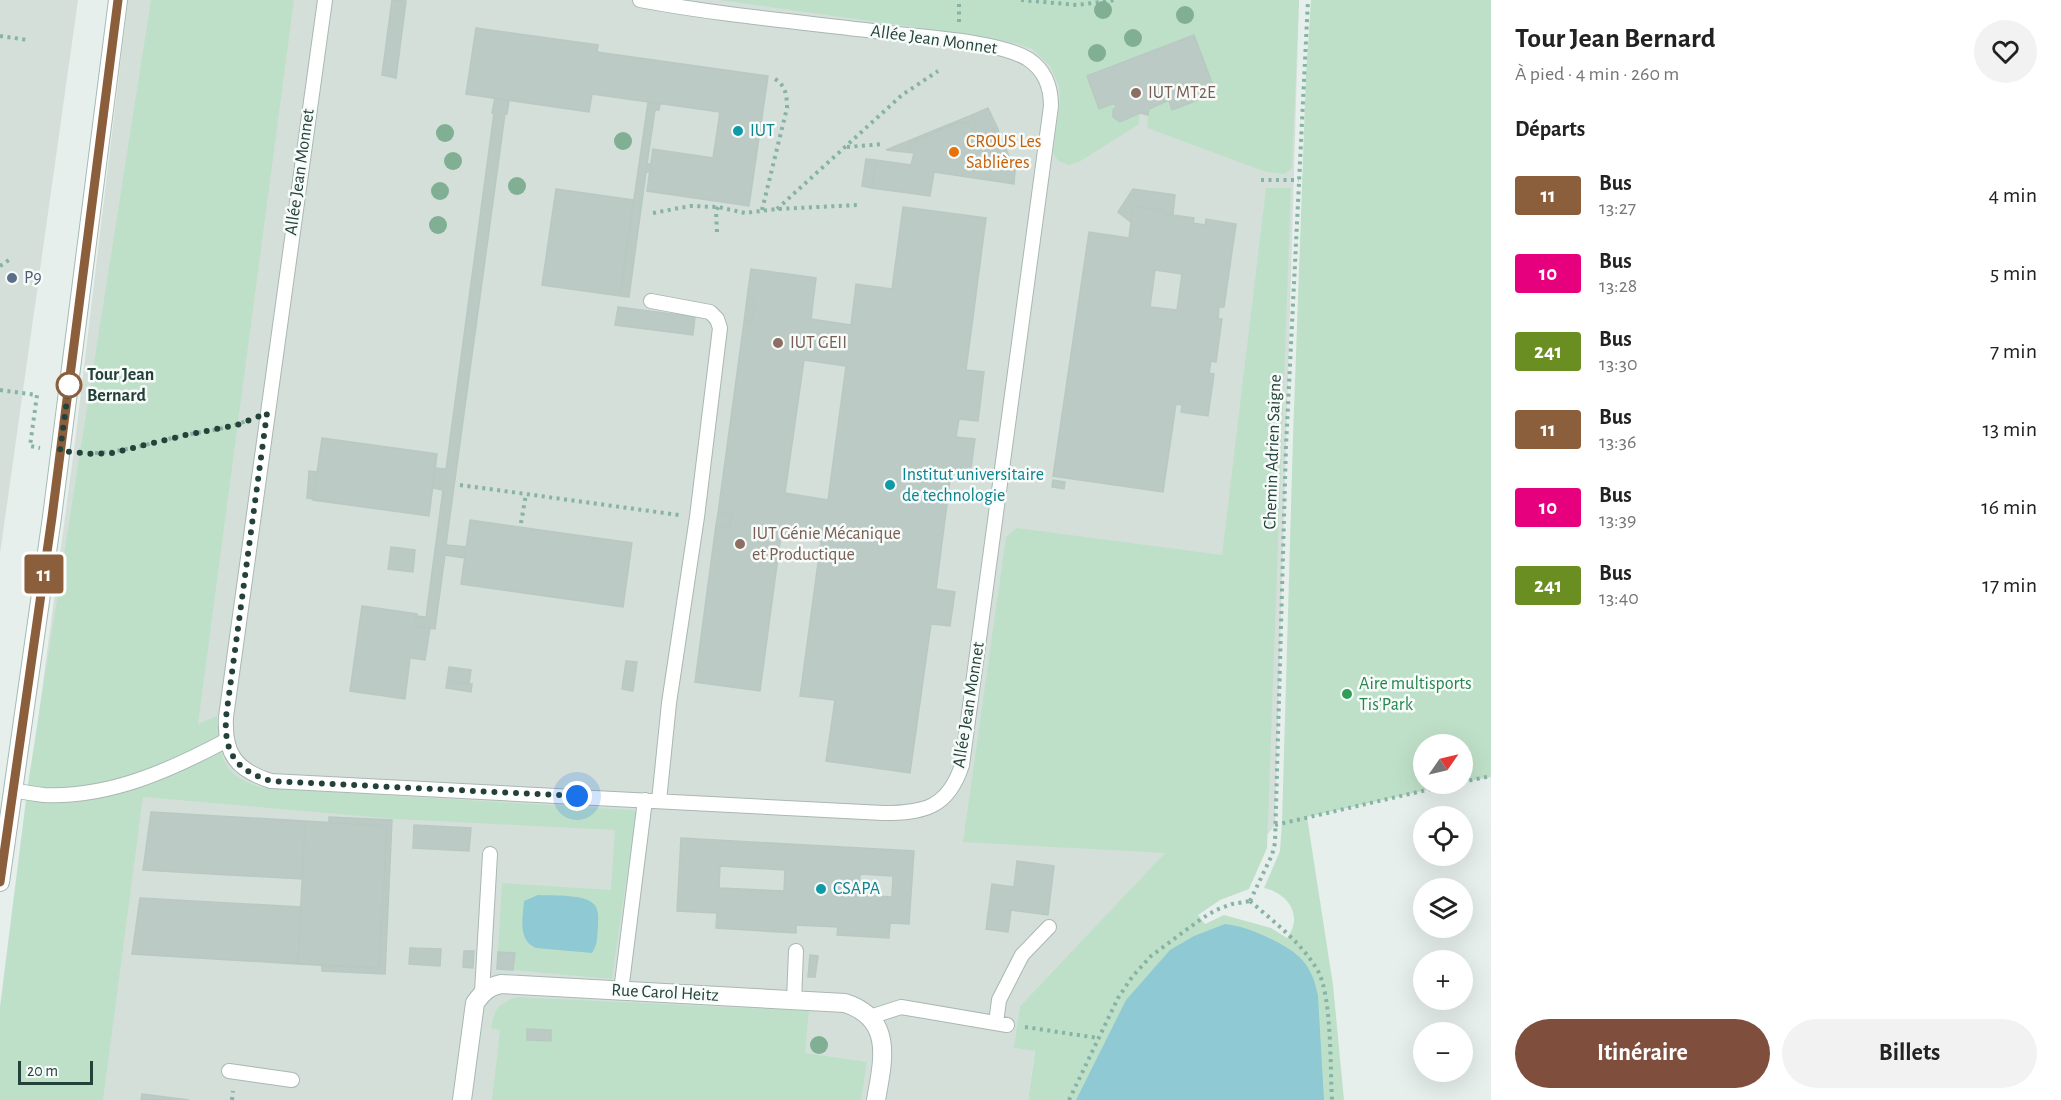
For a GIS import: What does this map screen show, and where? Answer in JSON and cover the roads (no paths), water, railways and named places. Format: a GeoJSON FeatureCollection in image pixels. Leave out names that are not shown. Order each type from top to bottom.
{"type":"FeatureCollection","features":[{"type":"Feature","properties":{"kind":"main road"},"geometry":{"type":"LineString","coordinates":[[0,882],[60,451],[118,0]]}},
{"type":"Feature","properties":{"kind":"main road","name":"Rue Carol Heitz"},"geometry":{"type":"LineString","coordinates":[[482,992],[501,984],[845,1003],[859,1008],[870,1017]]}},
{"type":"Feature","properties":{"kind":"main road"},"geometry":{"type":"LineString","coordinates":[[462,1100],[475,1003],[482,992]]}},
{"type":"Feature","properties":{"kind":"main road"},"geometry":{"type":"LineString","coordinates":[[870,1017],[877,1027],[883,1050],[876,1100]]}},
{"type":"Feature","properties":{"kind":"lane","name":"Allée Jean Monnet"},"geometry":{"type":"LineString","coordinates":[[325,0],[226,717],[227,740],[234,759],[242,767],[271,781],[909,813],[926,808],[940,801],[951,790],[957,781],[963,754],[1051,98],[1047,83],[1035,64],[1006,50],[955,40],[688,9],[640,0]]}},
{"type":"Feature","properties":{"kind":"lane"},"geometry":{"type":"LineString","coordinates":[[651,301],[710,312],[719,321],[720,328],[697,517],[669,703],[659,801]]}},
{"type":"Feature","properties":{"kind":"lane"},"geometry":{"type":"LineString","coordinates":[[12,790],[42,795],[61,795],[132,782],[164,771],[227,740]]}},
{"type":"Feature","properties":{"kind":"lane"},"geometry":{"type":"LineString","coordinates":[[621,991],[645,800]]}},
{"type":"Feature","properties":{"kind":"lane"},"geometry":{"type":"LineString","coordinates":[[482,992],[490,854]]}},
{"type":"Feature","properties":{"kind":"lane"},"geometry":{"type":"LineString","coordinates":[[870,1017],[901,1007],[1001,1024],[999,1000],[1022,955],[1049,927]]}},
{"type":"Feature","properties":{"kind":"lane"},"geometry":{"type":"LineString","coordinates":[[794,1000],[796,951]]}},
{"type":"Feature","properties":{"kind":"lane"},"geometry":{"type":"LineString","coordinates":[[229,1071],[292,1080]]}},
{"type":"Feature","properties":{"kind":"water"},"geometry":{"type":"Polygon","coordinates":[[[538,895],[578,897],[586,899],[596,907],[597,940],[592,953],[536,948],[526,940],[522,928],[524,901],[538,895]]]}},
{"type":"Feature","properties":{"kind":"water"},"geometry":{"type":"Polygon","coordinates":[[[1225,924],[1264,935],[1288,948],[1308,967],[1318,996],[1324,1100],[1076,1100],[1126,1000],[1170,950],[1194,936],[1225,924]]]}},
{"type":"Feature","properties":{"kind":"place","name":"IUT MT2E"},"geometry":{"type":"Point","coordinates":[1136,93]}},
{"type":"Feature","properties":{"kind":"place","name":"IUT"},"geometry":{"type":"Point","coordinates":[738,131]}},
{"type":"Feature","properties":{"kind":"place","name":"CROUS Les Sablières"},"geometry":{"type":"Point","coordinates":[954,152]}},
{"type":"Feature","properties":{"kind":"place","name":"P9"},"geometry":{"type":"Point","coordinates":[12,278]}},
{"type":"Feature","properties":{"kind":"place","name":"IUT GEII"},"geometry":{"type":"Point","coordinates":[778,343]}},
{"type":"Feature","properties":{"kind":"place","name":"Tour Jean Bernard"},"geometry":{"type":"Point","coordinates":[69,385]}},
{"type":"Feature","properties":{"kind":"place","name":"Institut universitaire de technologie"},"geometry":{"type":"Point","coordinates":[890,485]}},
{"type":"Feature","properties":{"kind":"place","name":"IUT Génie Mécanique et Productique"},"geometry":{"type":"Point","coordinates":[740,544]}},
{"type":"Feature","properties":{"kind":"place","name":"Aire multisports Tis'Park"},"geometry":{"type":"Point","coordinates":[1347,694]}},
{"type":"Feature","properties":{"kind":"place","name":"CSAPA"},"geometry":{"type":"Point","coordinates":[821,889]}}]}
